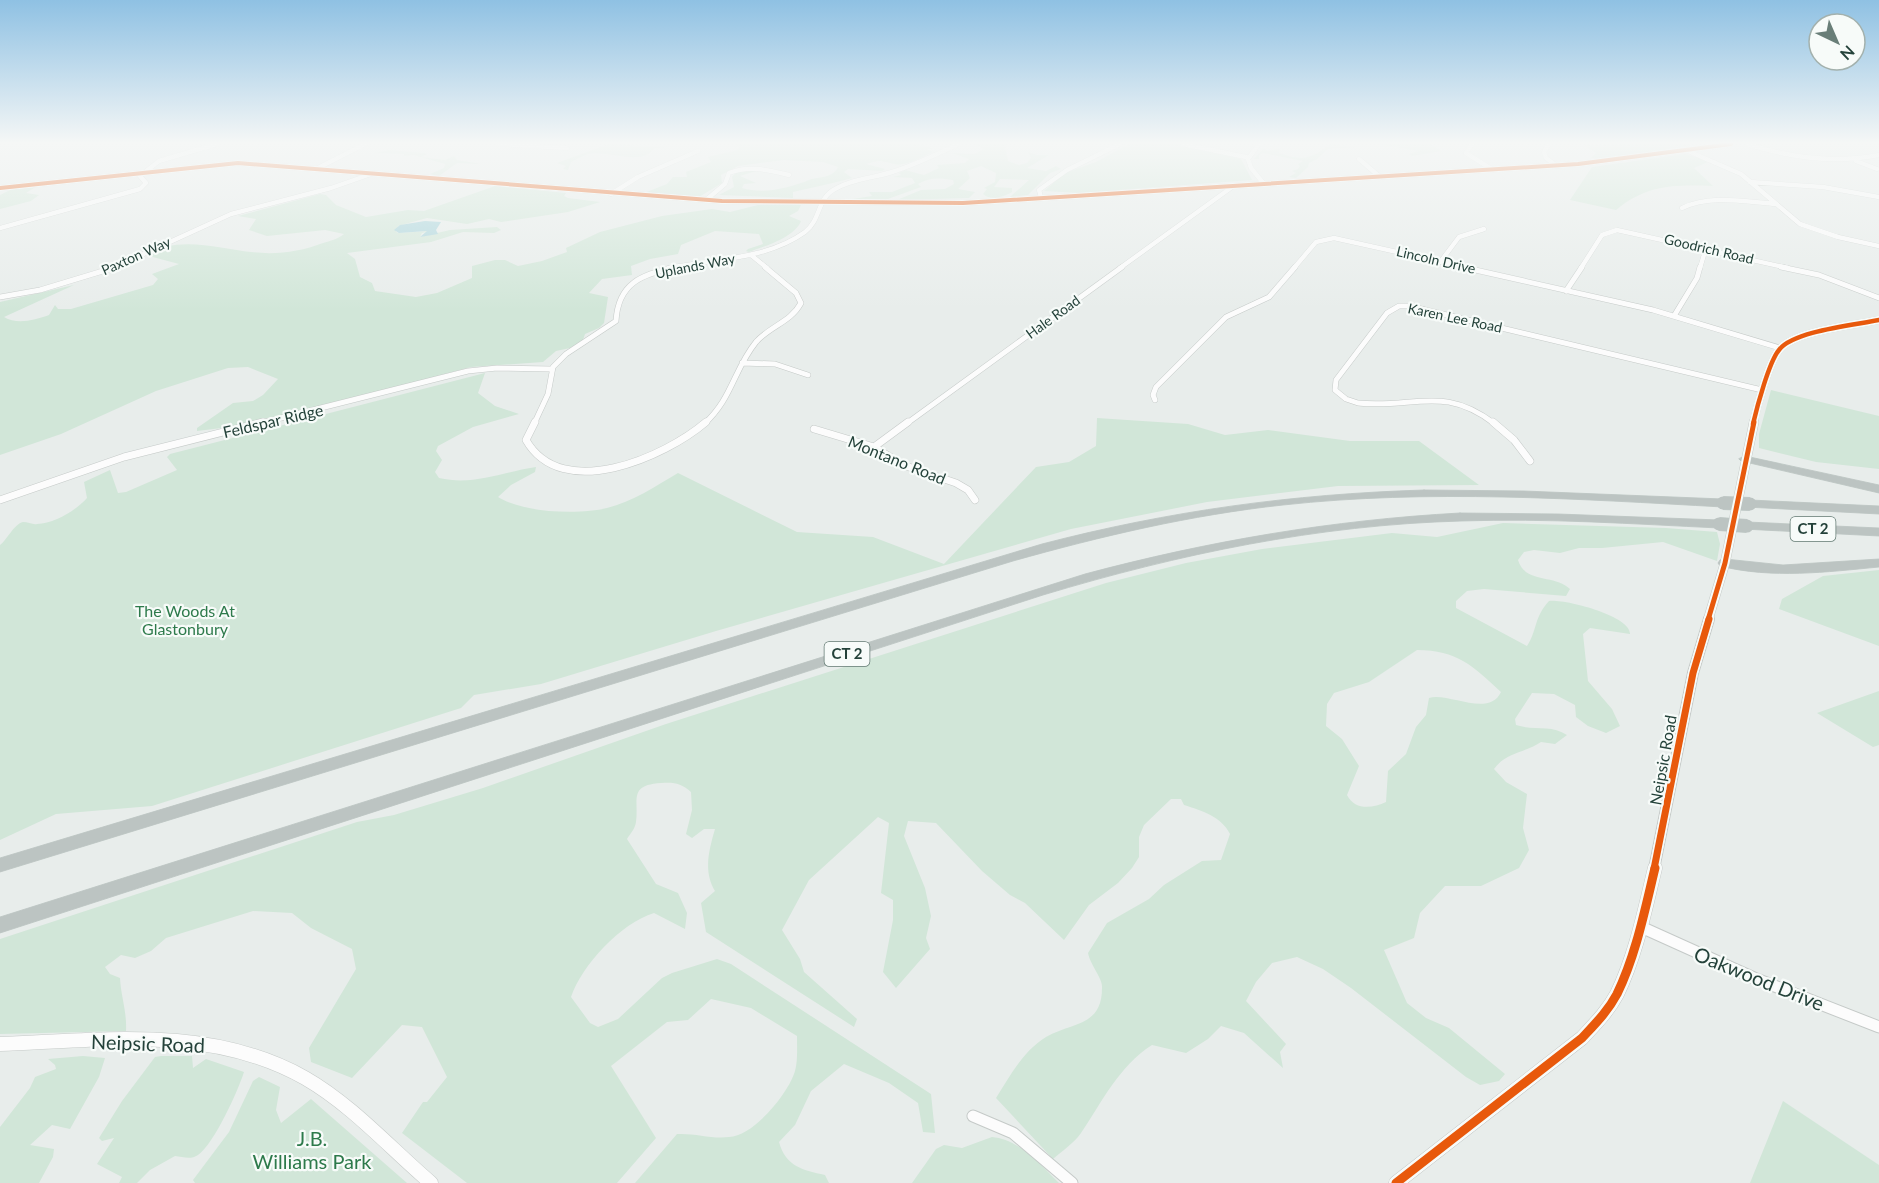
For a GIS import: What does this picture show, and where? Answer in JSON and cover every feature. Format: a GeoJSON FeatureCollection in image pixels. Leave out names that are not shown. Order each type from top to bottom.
{"type":"FeatureCollection","features":[{"type":"Feature","properties":{"kind":"highway"},"geometry":{"type":"LineString","coordinates":[[1745,459],[1879,489]]}},
{"type":"Feature","properties":{"kind":"highway","name":"CT 2"},"geometry":{"type":"LineString","coordinates":[[0,865],[996,561],[1129,526],[1287,501],[1392,494],[1512,492],[1879,510]]}},
{"type":"Feature","properties":{"kind":"highway","name":"CT 2"},"geometry":{"type":"LineString","coordinates":[[0,925],[1059,586],[1186,551],[1308,530],[1439,518],[1550,517],[1879,532]]}},
{"type":"Feature","properties":{"kind":"highway"},"geometry":{"type":"LineString","coordinates":[[1725,563],[1754,568],[1796,569],[1879,562]]}},
{"type":"Feature","properties":{"kind":"street"},"geometry":{"type":"LineString","coordinates":[[0,228],[103,199]]}},
{"type":"Feature","properties":{"kind":"street","name":"Paxton Way"},"geometry":{"type":"LineString","coordinates":[[0,297],[40,290],[96,274],[231,214],[288,199]]}},
{"type":"Feature","properties":{"kind":"street"},"geometry":{"type":"LineString","coordinates":[[693,199],[819,203],[963,203],[1012,199]]}},
{"type":"Feature","properties":{"kind":"street"},"geometry":{"type":"LineString","coordinates":[[819,203],[823,199]]}},
{"type":"Feature","properties":{"kind":"street","name":"Hale Road"},"geometry":{"type":"LineString","coordinates":[[874,447],[1215,199]]}},
{"type":"Feature","properties":{"kind":"street"},"geometry":{"type":"LineString","coordinates":[[1770,199],[1800,224],[1838,237],[1879,246]]}},
{"type":"Feature","properties":{"kind":"street"},"geometry":{"type":"LineString","coordinates":[[1682,208],[1689,203],[1709,201],[1776,204]]}},
{"type":"Feature","properties":{"kind":"street","name":"Uplands Way"},"geometry":{"type":"LineString","coordinates":[[551,369],[563,357],[604,333],[616,321],[617,302],[621,292],[633,282],[669,268],[751,255],[782,244],[807,231],[817,219],[819,203]]}},
{"type":"Feature","properties":{"kind":"street"},"geometry":{"type":"LineString","coordinates":[[1441,261],[1459,237],[1484,229]]}},
{"type":"Feature","properties":{"kind":"street","name":"Goodrich Road"},"geometry":{"type":"LineString","coordinates":[[1566,291],[1602,235],[1609,231],[1633,232],[1819,275],[1879,298]]}},
{"type":"Feature","properties":{"kind":"street","name":"Lincoln Drive"},"geometry":{"type":"LineString","coordinates":[[1155,400],[1153,395],[1156,387],[1226,317],[1269,297],[1316,242],[1334,238],[1674,316],[1780,348]]}},
{"type":"Feature","properties":{"kind":"street"},"geometry":{"type":"LineString","coordinates":[[1674,316],[1697,278],[1706,248]]}},
{"type":"Feature","properties":{"kind":"street"},"geometry":{"type":"LineString","coordinates":[[551,369],[544,406],[526,440],[532,451],[543,459],[565,468],[586,472],[615,470],[643,461],[685,437],[715,415],[730,395],[742,363],[758,339],[797,313],[801,303],[796,293],[751,255]]}},
{"type":"Feature","properties":{"kind":"street","name":"Karen Lee Road"},"geometry":{"type":"LineString","coordinates":[[1530,461],[1520,447],[1492,421],[1468,407],[1429,398],[1366,405],[1351,402],[1335,390],[1336,381],[1387,313],[1399,306],[1409,306],[1762,390]]}},
{"type":"Feature","properties":{"kind":"street"},"geometry":{"type":"LineString","coordinates":[[1780,348],[1799,336],[1876,322]]}},
{"type":"Feature","properties":{"kind":"street","name":"Neipsic Road"},"geometry":{"type":"LineString","coordinates":[[1396,1183],[1582,1038],[1603,1015],[1617,993],[1641,927],[1665,824],[1693,673],[1725,563],[1745,459],[1762,390],[1780,348]]}},
{"type":"Feature","properties":{"kind":"street"},"geometry":{"type":"LineString","coordinates":[[742,363],[775,364],[808,375]]}},
{"type":"Feature","properties":{"kind":"street","name":"Feldspar Ridge"},"geometry":{"type":"LineString","coordinates":[[0,500],[124,457],[468,371],[497,368],[551,369]]}},
{"type":"Feature","properties":{"kind":"street","name":"Montano Road"},"geometry":{"type":"LineString","coordinates":[[814,429],[874,447],[903,465],[956,483],[968,490],[975,500]]}},
{"type":"Feature","properties":{"kind":"street","name":"Oakwood Drive"},"geometry":{"type":"LineString","coordinates":[[1641,927],[1754,978],[1879,1027]]}},
{"type":"Feature","properties":{"kind":"street","name":"Neipsic Road"},"geometry":{"type":"LineString","coordinates":[[0,1044],[163,1041],[205,1044],[251,1054],[286,1068],[321,1089],[431,1183]]}},
{"type":"Feature","properties":{"kind":"street"},"geometry":{"type":"LineString","coordinates":[[973,1116],[1012,1133],[1072,1183]]}},
{"type":"Feature","properties":{"kind":"green space"},"geometry":{"type":"Polygon","coordinates":[[[0,199],[33,199],[31,201],[0,209],[0,199]]]}},
{"type":"Feature","properties":{"kind":"green space"},"geometry":{"type":"Polygon","coordinates":[[[301,199],[330,199],[336,205],[366,217],[408,210],[424,211],[457,199],[578,199],[600,202],[568,212],[501,222],[489,219],[467,224],[427,218],[398,226],[396,232],[399,233],[430,231],[422,233],[420,237],[450,230],[497,227],[501,230],[494,233],[463,232],[431,242],[347,253],[355,259],[360,277],[372,283],[375,291],[416,297],[437,293],[472,278],[472,266],[495,260],[505,260],[518,266],[542,261],[567,252],[566,248],[600,232],[662,216],[712,209],[730,212],[758,205],[801,205],[798,211],[789,216],[801,221],[786,237],[749,252],[746,251],[763,244],[759,234],[715,231],[681,245],[678,254],[650,259],[631,266],[632,275],[602,279],[589,293],[608,297],[604,323],[599,328],[585,334],[583,340],[570,348],[556,351],[543,362],[471,367],[362,396],[230,427],[197,431],[197,428],[233,403],[253,401],[263,395],[278,379],[248,367],[228,368],[156,391],[61,434],[0,455],[0,302],[74,285],[4,317],[15,321],[38,319],[49,315],[55,305],[58,309],[71,309],[153,285],[158,279],[152,274],[179,264],[149,256],[159,249],[184,244],[278,253],[305,249],[331,241],[344,234],[325,230],[267,236],[249,230],[256,219],[238,216],[301,199]]]}},
{"type":"Feature","properties":{"kind":"green space"},"geometry":{"type":"Polygon","coordinates":[[[1571,199],[1631,199],[1616,210],[1571,199]]]}},
{"type":"Feature","properties":{"kind":"green space","name":"The Woods At Glastonbury"},"geometry":{"type":"Polygon","coordinates":[[[485,373],[478,393],[495,406],[519,414],[473,427],[438,446],[436,451],[442,460],[435,472],[439,478],[476,479],[536,467],[535,472],[511,485],[498,497],[522,506],[567,512],[607,508],[626,502],[678,473],[797,532],[873,537],[944,564],[1036,467],[1069,462],[1096,446],[1097,418],[1188,424],[1225,435],[1268,430],[1350,441],[1419,441],[1479,485],[1338,486],[1207,502],[1071,529],[541,684],[474,695],[461,708],[152,806],[56,814],[0,840],[0,545],[20,523],[44,523],[64,516],[87,498],[84,482],[110,470],[118,493],[126,492],[177,470],[167,457],[170,454],[485,373]]]}},
{"type":"Feature","properties":{"kind":"green space"},"geometry":{"type":"Polygon","coordinates":[[[1771,390],[1879,416],[1879,469],[1816,462],[1759,448],[1759,434],[1771,390]]]}},
{"type":"Feature","properties":{"kind":"green space"},"geometry":{"type":"Polygon","coordinates":[[[1503,523],[1666,528],[1717,532],[1720,544],[1717,561],[1663,542],[1579,548],[1560,553],[1534,550],[1524,552],[1518,560],[1522,568],[1534,576],[1564,584],[1570,589],[1566,596],[1484,589],[1467,591],[1456,601],[1456,608],[1527,646],[1538,618],[1549,601],[1582,606],[1609,615],[1627,627],[1630,634],[1590,628],[1583,634],[1588,681],[1612,709],[1620,726],[1606,733],[1588,726],[1576,717],[1575,705],[1554,694],[1532,693],[1515,719],[1516,725],[1555,730],[1567,735],[1555,744],[1541,742],[1510,756],[1494,769],[1506,782],[1527,794],[1523,828],[1529,850],[1519,868],[1481,886],[1445,886],[1420,913],[1414,938],[1384,950],[1407,1003],[1426,1018],[1449,1028],[1505,1074],[1499,1081],[1480,1085],[1466,1077],[1351,988],[1323,969],[1297,957],[1272,963],[1256,982],[1246,1001],[1286,1044],[1280,1052],[1283,1068],[1244,1033],[1221,1026],[1208,1039],[1186,1053],[1152,1045],[1130,1063],[1078,1137],[1053,1159],[996,1098],[1030,1049],[1046,1037],[1084,1021],[1097,1009],[1102,986],[1088,953],[1107,923],[1149,899],[1164,885],[1202,861],[1221,860],[1230,834],[1216,818],[1184,805],[1181,799],[1171,799],[1144,825],[1139,837],[1139,857],[1132,868],[1118,883],[1089,905],[1064,940],[1025,903],[1010,895],[982,871],[936,823],[908,821],[904,836],[925,888],[931,916],[926,938],[930,949],[896,988],[883,972],[893,920],[893,900],[881,893],[889,823],[878,817],[809,880],[782,930],[800,959],[804,972],[857,1019],[854,1027],[706,932],[701,903],[715,891],[708,868],[715,829],[704,829],[692,838],[686,834],[692,810],[691,792],[681,785],[651,784],[639,790],[635,825],[627,839],[656,884],[678,893],[687,913],[685,929],[654,913],[641,918],[616,936],[593,959],[571,997],[590,1023],[598,1027],[618,1019],[662,978],[717,959],[731,964],[931,1094],[935,1133],[923,1132],[918,1103],[889,1083],[844,1064],[811,1091],[795,1125],[779,1142],[791,1162],[803,1169],[825,1175],[829,1183],[635,1183],[677,1134],[729,1137],[748,1130],[768,1113],[784,1093],[794,1074],[797,1061],[797,1036],[751,1008],[711,999],[688,1020],[667,1022],[611,1066],[656,1138],[617,1183],[467,1183],[402,1133],[423,1102],[427,1102],[447,1077],[422,1027],[402,1025],[352,1078],[311,1062],[309,1048],[356,969],[352,949],[311,928],[292,913],[253,911],[166,938],[151,951],[135,958],[121,955],[105,967],[110,974],[120,978],[126,1031],[0,1034],[0,939],[357,822],[394,815],[483,788],[666,724],[1106,583],[1186,563],[1262,549],[1392,533],[1437,537],[1503,523]],[[1417,650],[1369,682],[1334,693],[1327,704],[1326,726],[1342,739],[1359,766],[1347,795],[1359,806],[1370,807],[1386,802],[1388,771],[1406,754],[1416,727],[1426,715],[1429,698],[1437,697],[1478,704],[1495,699],[1501,692],[1464,661],[1454,656],[1417,650]]]}},
{"type":"Feature","properties":{"kind":"green space"},"geometry":{"type":"Polygon","coordinates":[[[1879,570],[1879,646],[1779,609],[1782,599],[1823,576],[1879,570]]]}},
{"type":"Feature","properties":{"kind":"green space"},"geometry":{"type":"Polygon","coordinates":[[[1879,691],[1879,745],[1873,747],[1817,713],[1879,691]]]}},
{"type":"Feature","properties":{"kind":"green space"},"geometry":{"type":"Polygon","coordinates":[[[83,1056],[105,1058],[99,1077],[70,1129],[52,1125],[30,1145],[54,1149],[53,1157],[39,1183],[0,1183],[0,1127],[30,1088],[35,1077],[56,1069],[48,1059],[83,1056]]]}},
{"type":"Feature","properties":{"kind":"green space"},"geometry":{"type":"Polygon","coordinates":[[[192,1056],[193,1068],[206,1059],[244,1072],[218,1129],[198,1155],[190,1158],[175,1156],[150,1170],[137,1183],[119,1183],[122,1177],[97,1164],[114,1138],[102,1141],[99,1138],[122,1101],[155,1057],[192,1056]]]}},
{"type":"Feature","properties":{"kind":"green space","name":"J.B. Williams Park"},"geometry":{"type":"Polygon","coordinates":[[[259,1077],[280,1087],[276,1110],[281,1123],[311,1099],[407,1183],[195,1183],[193,1180],[229,1132],[253,1081],[259,1077]]]}},
{"type":"Feature","properties":{"kind":"green space"},"geometry":{"type":"Polygon","coordinates":[[[1783,1101],[1879,1165],[1879,1183],[1750,1183],[1783,1101]]]}},
{"type":"Feature","properties":{"kind":"green space"},"geometry":{"type":"Polygon","coordinates":[[[992,1137],[1011,1142],[1020,1148],[1059,1183],[912,1183],[936,1149],[944,1145],[962,1148],[992,1137]]]}},
{"type":"Feature","properties":{"kind":"water"},"geometry":{"type":"Polygon","coordinates":[[[425,221],[441,222],[436,230],[438,234],[420,237],[427,231],[399,233],[394,230],[400,225],[425,221]]]}},
{"type":"Feature","properties":{"kind":"cycle path"},"geometry":{"type":"LineString","coordinates":[[694,199],[963,203],[1023,199]]}},
{"type":"Feature","properties":{"kind":"cycle path"},"geometry":{"type":"LineString","coordinates":[[1396,1183],[1582,1038],[1603,1015],[1617,993],[1641,927],[1665,824],[1693,673],[1725,563],[1757,406],[1778,350],[1792,339],[1879,320]]}}]}
